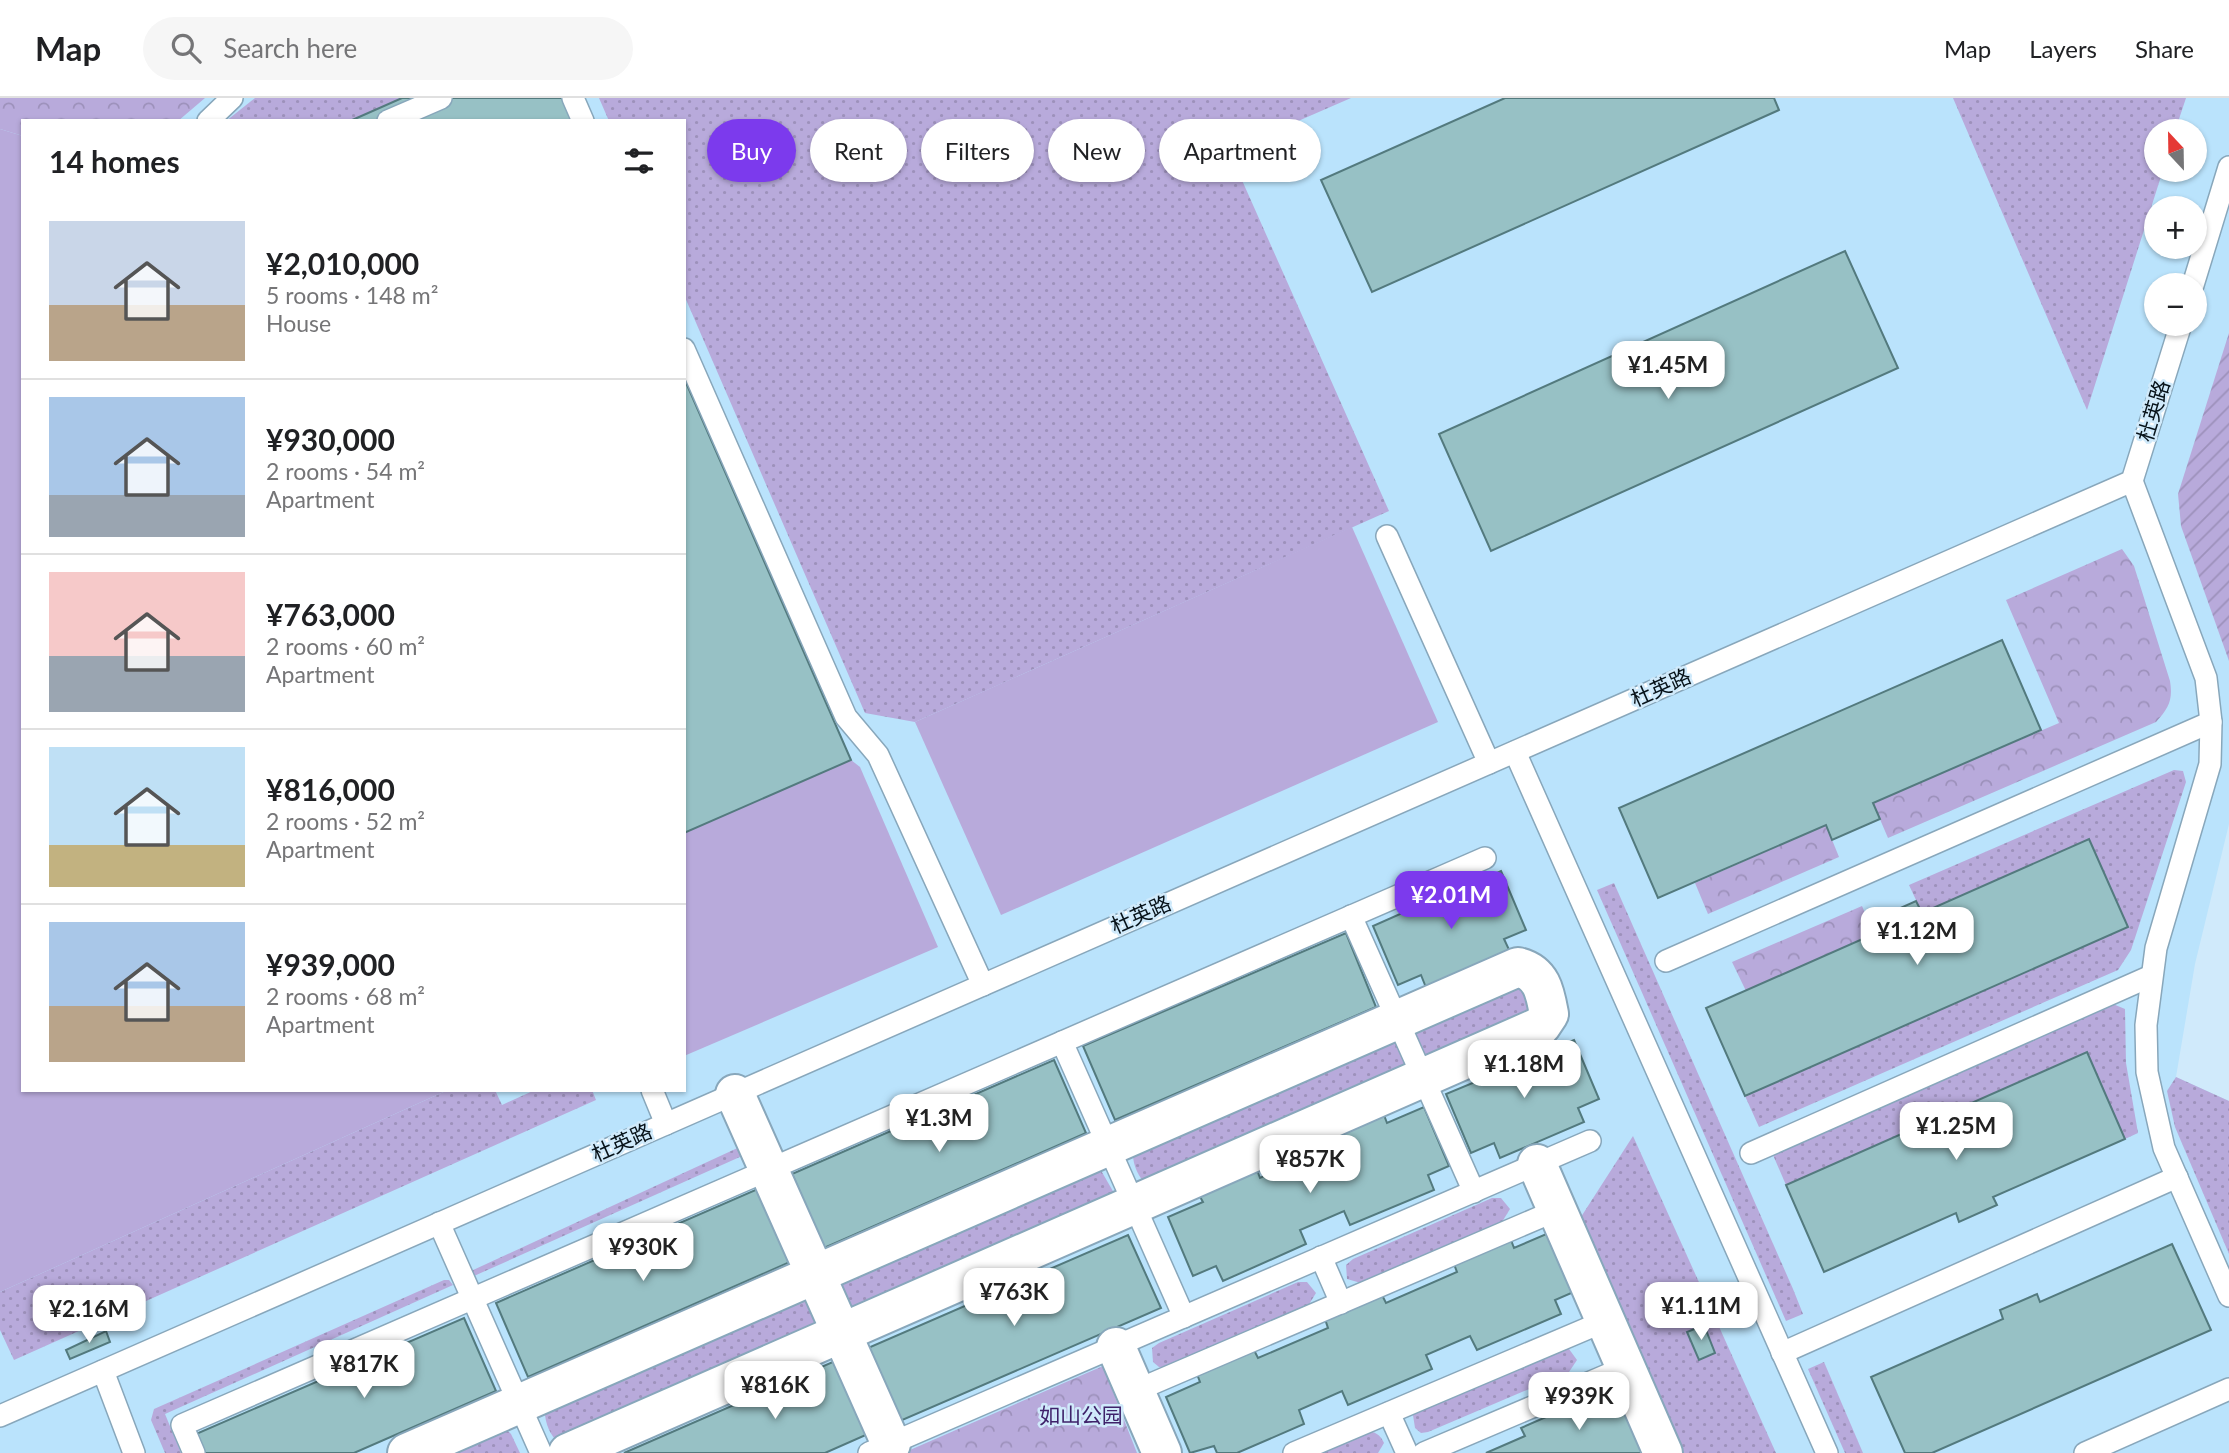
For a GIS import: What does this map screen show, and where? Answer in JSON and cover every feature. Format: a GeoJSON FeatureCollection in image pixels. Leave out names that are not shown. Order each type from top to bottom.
{"type":"FeatureCollection","features":[{"type":"Feature","properties":{"kind":"street"},"geometry":{"type":"LineString","coordinates":[[407,1453],[1518,967],[1530,970],[1545,988],[1549,1014],[1541,1026],[568,1453]]}},
{"type":"Feature","properties":{"kind":"street"},"geometry":{"type":"LineString","coordinates":[[735,1094],[841,1333],[880,1448]]}},
{"type":"Feature","properties":{"kind":"street"},"geometry":{"type":"LineString","coordinates":[[1537,1164],[1663,1453]]}},
{"type":"Feature","properties":{"kind":"street"},"geometry":{"type":"LineString","coordinates":[[1115,1347],[1162,1453]]}},
{"type":"Feature","properties":{"kind":"lane"},"geometry":{"type":"LineString","coordinates":[[210,119],[232,98]]}},
{"type":"Feature","properties":{"kind":"lane"},"geometry":{"type":"LineString","coordinates":[[393,119],[441,98]]}},
{"type":"Feature","properties":{"kind":"lane"},"geometry":{"type":"LineString","coordinates":[[573,98],[582,119]]}},
{"type":"Feature","properties":{"kind":"lane"},"geometry":{"type":"LineString","coordinates":[[2197,273],[2229,167]]}},
{"type":"Feature","properties":{"kind":"lane","name":"杜英路"},"geometry":{"type":"LineString","coordinates":[[0,1416],[2132,481],[2177,336]]}},
{"type":"Feature","properties":{"kind":"lane"},"geometry":{"type":"LineString","coordinates":[[686,354],[846,717],[878,755],[983,985]]}},
{"type":"Feature","properties":{"kind":"lane"},"geometry":{"type":"LineString","coordinates":[[2132,481],[2206,678],[2211,722],[2210,764],[2155,948],[2146,1026],[2147,1072],[2162,1141],[2229,1296]]}},
{"type":"Feature","properties":{"kind":"lane"},"geometry":{"type":"LineString","coordinates":[[1387,536],[1489,763]]}},
{"type":"Feature","properties":{"kind":"lane"},"geometry":{"type":"LineString","coordinates":[[1666,961],[2211,722]]}},
{"type":"Feature","properties":{"kind":"lane"},"geometry":{"type":"LineString","coordinates":[[1515,752],[1827,1453]]}},
{"type":"Feature","properties":{"kind":"lane"},"geometry":{"type":"LineString","coordinates":[[194,1453],[182,1425],[1485,858]]}},
{"type":"Feature","properties":{"kind":"lane"},"geometry":{"type":"LineString","coordinates":[[1351,916],[1474,1192]]}},
{"type":"Feature","properties":{"kind":"lane"},"geometry":{"type":"LineString","coordinates":[[1751,1153],[2151,976]]}},
{"type":"Feature","properties":{"kind":"lane"},"geometry":{"type":"LineString","coordinates":[[1062,1042],[1184,1317]]}},
{"type":"Feature","properties":{"kind":"lane"},"geometry":{"type":"LineString","coordinates":[[653,1092],[666,1124]]}},
{"type":"Feature","properties":{"kind":"lane"},"geometry":{"type":"LineString","coordinates":[[880,1448],[1590,1141]]}},
{"type":"Feature","properties":{"kind":"lane"},"geometry":{"type":"LineString","coordinates":[[1782,1353],[2177,1177]]}},
{"type":"Feature","properties":{"kind":"lane"},"geometry":{"type":"LineString","coordinates":[[1135,1391],[1557,1210]]}},
{"type":"Feature","properties":{"kind":"lane"},"geometry":{"type":"LineString","coordinates":[[439,1223],[541,1453]]}},
{"type":"Feature","properties":{"kind":"lane"},"geometry":{"type":"LineString","coordinates":[[1321,1258],[1341,1303]]}},
{"type":"Feature","properties":{"kind":"lane"},"geometry":{"type":"LineString","coordinates":[[1294,1453],[1605,1321]]}},
{"type":"Feature","properties":{"kind":"lane"},"geometry":{"type":"LineString","coordinates":[[1424,1453],[1626,1367]]}},
{"type":"Feature","properties":{"kind":"lane"},"geometry":{"type":"LineString","coordinates":[[103,1371],[133,1453]]}},
{"type":"Feature","properties":{"kind":"lane"},"geometry":{"type":"LineString","coordinates":[[2085,1453],[2229,1390]]}},
{"type":"Feature","properties":{"kind":"lane"},"geometry":{"type":"LineString","coordinates":[[1389,1413],[1407,1453]]}},
{"type":"Feature","properties":{"kind":"shaded area"},"geometry":{"type":"Polygon","coordinates":[[[0,98],[2229,98],[2229,824],[2195,964],[2176,1077],[2229,1101],[2229,1453],[0,1453],[0,98]]]}},
{"type":"Feature","properties":{"kind":"green space"},"geometry":{"type":"Polygon","coordinates":[[[0,98],[205,98],[180,119],[21,119],[21,135],[0,129],[0,98]]]}},
{"type":"Feature","properties":{"kind":"green space"},"geometry":{"type":"Polygon","coordinates":[[[255,98],[402,98],[355,119],[229,119],[255,98]]]}},
{"type":"Feature","properties":{"kind":"green space"},"geometry":{"type":"Polygon","coordinates":[[[599,98],[1351,98],[1303,119],[1159,119],[1159,182],[1243,182],[1389,511],[915,722],[865,713],[686,300],[686,119],[608,119],[599,98]]]}},
{"type":"Feature","properties":{"kind":"green space"},"geometry":{"type":"Polygon","coordinates":[[[1953,98],[2186,98],[2179,119],[2144,119],[2144,182],[2159,182],[2155,196],[2144,196],[2144,230],[2087,410],[1953,98]]]}},
{"type":"Feature","properties":{"kind":"green space"},"geometry":{"type":"Polygon","coordinates":[[[0,129],[21,135],[21,1092],[444,1092],[0,1292],[0,129]]]}},
{"type":"Feature","properties":{"kind":"green space"},"geometry":{"type":"Polygon","coordinates":[[[2229,333],[2229,661],[2181,526],[2178,494],[2229,333]]]}},
{"type":"Feature","properties":{"kind":"green space"},"geometry":{"type":"Polygon","coordinates":[[[1352,527],[1438,722],[1001,915],[915,722],[1352,527]]]}},
{"type":"Feature","properties":{"kind":"green space"},"geometry":{"type":"Polygon","coordinates":[[[2122,549],[2134,566],[2170,681],[2171,693],[2167,708],[2156,722],[1888,838],[1873,803],[2059,723],[2006,600],[2122,549]]]}},
{"type":"Feature","properties":{"kind":"green space"},"geometry":{"type":"Polygon","coordinates":[[[851,760],[860,767],[938,947],[686,1055],[686,832],[851,760]]]}},
{"type":"Feature","properties":{"kind":"green space"},"geometry":{"type":"Polygon","coordinates":[[[2174,770],[2183,771],[2186,782],[2131,950],[2118,970],[1759,1127],[1745,1096],[2128,927],[2088,839],[1922,913],[1909,885],[2174,770]]]}},
{"type":"Feature","properties":{"kind":"green space"},"geometry":{"type":"Polygon","coordinates":[[[1826,825],[1839,857],[1708,914],[1695,883],[1826,825]]]}},
{"type":"Feature","properties":{"kind":"green space"},"geometry":{"type":"Polygon","coordinates":[[[1614,883],[1803,1314],[1786,1321],[1597,890],[1614,883]]]}},
{"type":"Feature","properties":{"kind":"green space"},"geometry":{"type":"Polygon","coordinates":[[[1862,906],[1874,934],[1746,991],[1732,962],[1862,906]]]}},
{"type":"Feature","properties":{"kind":"green space"},"geometry":{"type":"Polygon","coordinates":[[[1524,981],[1537,1015],[1424,1056],[1415,1035],[1415,1027],[1524,981]]]}},
{"type":"Feature","properties":{"kind":"green space"},"geometry":{"type":"Polygon","coordinates":[[[2113,1004],[2125,1009],[2126,1063],[2138,1133],[2125,1139],[2086,1052],[1786,1185],[1773,1155],[2113,1004]]]}},
{"type":"Feature","properties":{"kind":"green space"},"geometry":{"type":"Polygon","coordinates":[[[1391,1038],[1398,1044],[1406,1064],[1403,1072],[1147,1185],[1138,1174],[1133,1151],[1391,1038]]]}},
{"type":"Feature","properties":{"kind":"green space"},"geometry":{"type":"Polygon","coordinates":[[[2176,1077],[2229,1101],[2229,1254],[2175,1127],[2167,1091],[2176,1077]]]}},
{"type":"Feature","properties":{"kind":"green space"},"geometry":{"type":"Polygon","coordinates":[[[444,1092],[496,1092],[502,1105],[531,1092],[593,1092],[596,1100],[14,1360],[0,1330],[0,1292],[444,1092]]]}},
{"type":"Feature","properties":{"kind":"green space"},"geometry":{"type":"Polygon","coordinates":[[[1633,1136],[1776,1453],[1681,1453],[1579,1220],[1633,1136]]]}},
{"type":"Feature","properties":{"kind":"green space"},"geometry":{"type":"Polygon","coordinates":[[[744,1145],[751,1152],[474,1276],[471,1271],[744,1145]]]}},
{"type":"Feature","properties":{"kind":"green space"},"geometry":{"type":"Polygon","coordinates":[[[1099,1167],[1114,1193],[1111,1201],[848,1309],[840,1288],[840,1280],[1099,1167]]]}},
{"type":"Feature","properties":{"kind":"green space"},"geometry":{"type":"Polygon","coordinates":[[[1492,1198],[1501,1198],[1510,1209],[1502,1222],[1361,1283],[1347,1279],[1346,1265],[1353,1259],[1492,1198]]]}},
{"type":"Feature","properties":{"kind":"green space"},"geometry":{"type":"Polygon","coordinates":[[[449,1280],[453,1285],[165,1414],[181,1453],[165,1453],[151,1420],[154,1409],[449,1280]]]}},
{"type":"Feature","properties":{"kind":"green space"},"geometry":{"type":"Polygon","coordinates":[[[1298,1282],[1307,1282],[1316,1293],[1308,1306],[1167,1367],[1159,1367],[1153,1362],[1152,1348],[1159,1343],[1298,1282]]]}},
{"type":"Feature","properties":{"kind":"green space"},"geometry":{"type":"Polygon","coordinates":[[[803,1297],[819,1322],[559,1443],[550,1432],[545,1409],[803,1297]]]}},
{"type":"Feature","properties":{"kind":"green space"},"geometry":{"type":"Polygon","coordinates":[[[1560,1348],[1569,1349],[1577,1360],[1569,1372],[1428,1432],[1421,1433],[1415,1428],[1413,1415],[1420,1409],[1560,1348]]]}},
{"type":"Feature","properties":{"kind":"green space"},"geometry":{"type":"Polygon","coordinates":[[[1824,1362],[1863,1453],[1845,1453],[1808,1369],[1824,1362]]]}},
{"type":"Feature","properties":{"kind":"green space","name":"如山公园"},"geometry":{"type":"Polygon","coordinates":[[[1103,1366],[1137,1453],[903,1453],[1103,1366]]]}},
{"type":"Feature","properties":{"kind":"green space"},"geometry":{"type":"Polygon","coordinates":[[[505,1428],[520,1453],[439,1453],[505,1428]]]}},
{"type":"Feature","properties":{"kind":"green space"},"geometry":{"type":"Polygon","coordinates":[[[1366,1431],[1377,1434],[1384,1443],[1378,1453],[1317,1453],[1366,1431]]]}},
{"type":"Feature","properties":{"kind":"building"},"geometry":{"type":"Polygon","coordinates":[[[402,98],[562,98],[571,119],[355,119],[402,98]]]}},
{"type":"Feature","properties":{"kind":"building"},"geometry":{"type":"Polygon","coordinates":[[[1505,98],[1774,98],[1779,110],[1372,292],[1321,180],[1505,98]]]}},
{"type":"Feature","properties":{"kind":"building"},"geometry":{"type":"Polygon","coordinates":[[[1845,251],[1898,368],[1491,551],[1439,434],[1845,251]]]}},
{"type":"Feature","properties":{"kind":"building"},"geometry":{"type":"Polygon","coordinates":[[[686,383],[851,760],[686,832],[686,383]]]}},
{"type":"Feature","properties":{"kind":"building"},"geometry":{"type":"Polygon","coordinates":[[[2002,640],[2041,730],[1873,803],[1880,819],[1832,840],[1826,825],[1658,898],[1619,808],[2002,640]]]}},
{"type":"Feature","properties":{"kind":"building"},"geometry":{"type":"Polygon","coordinates":[[[2089,839],[2128,927],[1745,1096],[1706,1008],[1874,934],[1869,922],[1916,901],[1922,913],[2089,839]]]}},
{"type":"Feature","properties":{"kind":"building"},"geometry":{"type":"Polygon","coordinates":[[[1501,871],[1526,930],[1504,939],[1511,954],[1427,990],[1421,975],[1398,985],[1373,926],[1407,911],[1404,904],[1461,879],[1464,887],[1501,871]]]}},
{"type":"Feature","properties":{"kind":"building"},"geometry":{"type":"Polygon","coordinates":[[[1346,933],[1376,1007],[1115,1120],[1083,1046],[1346,933]]]}},
{"type":"Feature","properties":{"kind":"building"},"geometry":{"type":"Polygon","coordinates":[[[1574,1040],[1599,1099],[1578,1108],[1584,1122],[1500,1158],[1494,1143],[1471,1153],[1446,1094],[1480,1080],[1477,1072],[1534,1048],[1537,1055],[1574,1040]]]}},
{"type":"Feature","properties":{"kind":"building"},"geometry":{"type":"Polygon","coordinates":[[[2087,1052],[2125,1139],[1993,1197],[1997,1205],[1959,1222],[1956,1213],[1824,1272],[1786,1185],[2087,1052]]]}},
{"type":"Feature","properties":{"kind":"building"},"geometry":{"type":"Polygon","coordinates":[[[1054,1060],[1086,1133],[824,1248],[792,1174],[1054,1060]]]}},
{"type":"Feature","properties":{"kind":"building"},"geometry":{"type":"Polygon","coordinates":[[[1424,1107],[1449,1166],[1428,1175],[1434,1190],[1350,1225],[1344,1211],[1300,1230],[1306,1244],[1223,1281],[1216,1266],[1193,1276],[1168,1217],[1203,1202],[1199,1195],[1257,1170],[1260,1178],[1330,1147],[1327,1140],[1384,1115],[1387,1123],[1424,1107]]]}},
{"type":"Feature","properties":{"kind":"building"},"geometry":{"type":"Polygon","coordinates":[[[760,1188],[790,1262],[528,1377],[496,1303],[760,1188]]]}},
{"type":"Feature","properties":{"kind":"building"},"geometry":{"type":"Polygon","coordinates":[[[1551,1232],[1576,1291],[1555,1300],[1561,1314],[1477,1350],[1470,1336],[1426,1355],[1432,1369],[1348,1405],[1342,1391],[1299,1410],[1304,1424],[1237,1453],[1217,1453],[1214,1446],[1190,1453],[1166,1397],[1200,1382],[1197,1374],[1254,1350],[1258,1358],[1328,1328],[1325,1319],[1382,1295],[1386,1303],[1457,1272],[1454,1264],[1511,1240],[1514,1248],[1551,1232]]]}},
{"type":"Feature","properties":{"kind":"building"},"geometry":{"type":"Polygon","coordinates":[[[1128,1235],[1161,1308],[900,1421],[868,1348],[1128,1235]]]}},
{"type":"Feature","properties":{"kind":"building"},"geometry":{"type":"Polygon","coordinates":[[[2172,1244],[2211,1330],[1932,1453],[1905,1453],[1871,1377],[2003,1319],[2000,1310],[2037,1294],[2040,1302],[2172,1244]]]}},
{"type":"Feature","properties":{"kind":"building"},"geometry":{"type":"Polygon","coordinates":[[[464,1318],[496,1391],[354,1453],[204,1453],[196,1434],[464,1318]]]}},
{"type":"Feature","properties":{"kind":"building"},"geometry":{"type":"Polygon","coordinates":[[[1704,1325],[1715,1353],[1699,1360],[1687,1332],[1704,1325]]]}},
{"type":"Feature","properties":{"kind":"building"},"geometry":{"type":"Polygon","coordinates":[[[106,1331],[110,1342],[70,1359],[66,1350],[106,1331]]]}},
{"type":"Feature","properties":{"kind":"building"},"geometry":{"type":"Polygon","coordinates":[[[835,1361],[868,1434],[825,1453],[624,1453],[835,1361]]]}},
{"type":"Feature","properties":{"kind":"building"},"geometry":{"type":"Polygon","coordinates":[[[1618,1395],[1644,1453],[1486,1453],[1525,1436],[1521,1428],[1578,1403],[1582,1411],[1618,1395]]]}}]}
